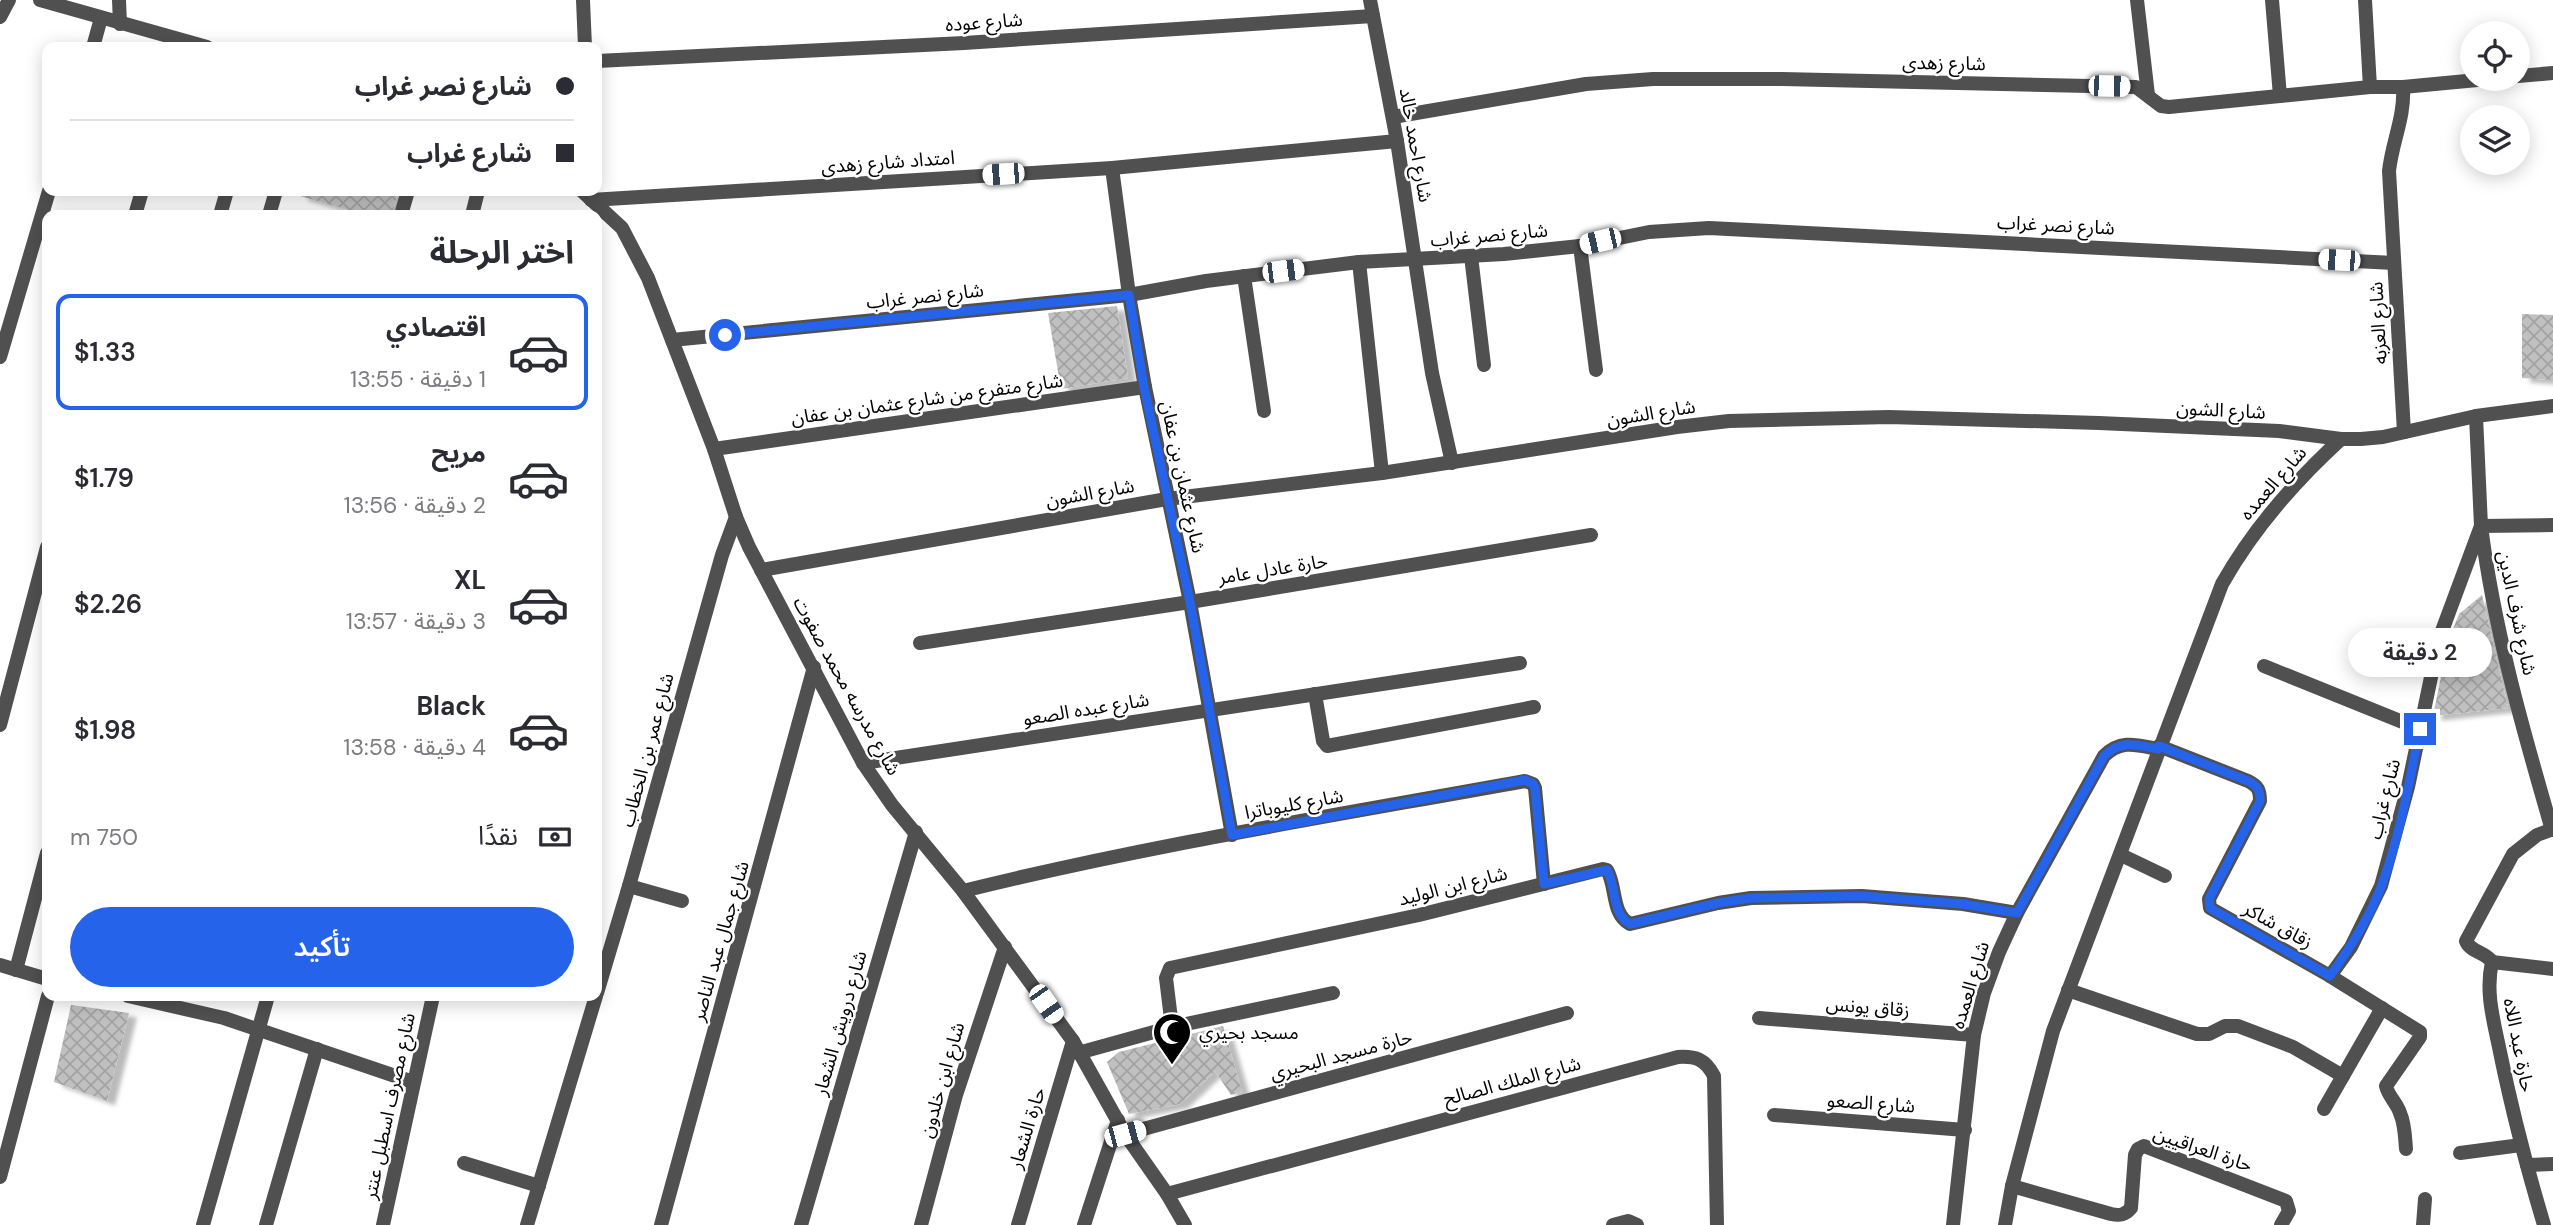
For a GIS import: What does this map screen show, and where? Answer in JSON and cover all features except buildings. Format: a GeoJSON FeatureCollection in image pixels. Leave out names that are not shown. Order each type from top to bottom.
{"type":"FeatureCollection","features":[{"type":"Feature","properties":{"kind":"street"},"geometry":{"type":"LineString","coordinates":[[0,17],[9,0]]}},
{"type":"Feature","properties":{"kind":"street"},"geometry":{"type":"LineString","coordinates":[[40,0],[174,42]]}},
{"type":"Feature","properties":{"kind":"street"},"geometry":{"type":"LineString","coordinates":[[119,0],[120,24]]}},
{"type":"Feature","properties":{"kind":"street"},"geometry":{"type":"LineString","coordinates":[[583,0],[585,42]]}},
{"type":"Feature","properties":{"kind":"street","name":"شارع احمد خالد"},"geometry":{"type":"LineString","coordinates":[[1370,0],[1397,141],[1432,373],[1452,463]]}},
{"type":"Feature","properties":{"kind":"street"},"geometry":{"type":"LineString","coordinates":[[2137,0],[2148,95]]}},
{"type":"Feature","properties":{"kind":"street"},"geometry":{"type":"LineString","coordinates":[[2272,0],[2280,96]]}},
{"type":"Feature","properties":{"kind":"street"},"geometry":{"type":"LineString","coordinates":[[2365,0],[2371,87]]}},
{"type":"Feature","properties":{"kind":"street","name":"شارع عوده"},"geometry":{"type":"LineString","coordinates":[[602,61],[964,43],[1373,16]]}},
{"type":"Feature","properties":{"kind":"street"},"geometry":{"type":"LineString","coordinates":[[94,42],[101,18]]}},
{"type":"Feature","properties":{"kind":"street"},"geometry":{"type":"LineString","coordinates":[[2530,75],[2553,73]]}},
{"type":"Feature","properties":{"kind":"street","name":"شارع زهدى"},"geometry":{"type":"LineString","coordinates":[[1393,117],[1586,84],[1653,79],[1782,79],[2136,87],[2161,106],[2169,107],[2371,87],[2460,82]]}},
{"type":"Feature","properties":{"kind":"street","name":"شارع العزبه"},"geometry":{"type":"LineString","coordinates":[[2403,87],[2402,116],[2389,171],[2404,432]]}},
{"type":"Feature","properties":{"kind":"street","name":"امتداد شارع زهدى"},"geometry":{"type":"LineString","coordinates":[[602,193],[1112,168],[1397,141]]}},
{"type":"Feature","properties":{"kind":"street","name":"شارع عثمان بن عفان"},"geometry":{"type":"LineString","coordinates":[[1112,168],[1144,387],[1190,602],[1232,835]]}},
{"type":"Feature","properties":{"kind":"street","name":"شارع مدرسه محمد صفوت"},"geometry":{"type":"LineString","coordinates":[[590,196],[622,228],[648,278],[714,449],[736,517],[863,764],[892,806],[963,891],[1076,1047],[1125,1134],[1167,1194],[1183,1223]]}},
{"type":"Feature","properties":{"kind":"street"},"geometry":{"type":"LineString","coordinates":[[0,357],[42,215]]}},
{"type":"Feature","properties":{"kind":"street","name":"شارع نصر غراب"},"geometry":{"type":"LineString","coordinates":[[673,340],[1129,295],[1244,276],[1359,262],[1416,260],[1580,246],[1649,232],[1709,228],[2394,263]]}},
{"type":"Feature","properties":{"kind":"street"},"geometry":{"type":"LineString","coordinates":[[1580,246],[1596,370]]}},
{"type":"Feature","properties":{"kind":"street"},"geometry":{"type":"LineString","coordinates":[[1471,256],[1484,365]]}},
{"type":"Feature","properties":{"kind":"street"},"geometry":{"type":"LineString","coordinates":[[1359,262],[1382,473]]}},
{"type":"Feature","properties":{"kind":"street"},"geometry":{"type":"LineString","coordinates":[[1244,276],[1264,411]]}},
{"type":"Feature","properties":{"kind":"street","name":"شارع متفرع من شارع عثمان بن عفان"},"geometry":{"type":"LineString","coordinates":[[714,449],[1144,387]]}},
{"type":"Feature","properties":{"kind":"street","name":"شارع الشون"},"geometry":{"type":"LineString","coordinates":[[761,570],[1167,499],[1382,473],[1729,421],[1836,417],[2098,423],[2280,432],[2340,439],[2383,437],[2476,416],[2553,406]]}},
{"type":"Feature","properties":{"kind":"street","name":"شارع غراب"},"geometry":{"type":"LineString","coordinates":[[2330,976],[2351,947],[2381,887],[2404,800],[2441,633],[2481,526],[2476,416]]}},
{"type":"Feature","properties":{"kind":"street","name":"شارع العمده"},"geometry":{"type":"LineString","coordinates":[[2005,1225],[2012,1186],[2053,1031],[2222,584],[2235,560],[2287,492],[2340,439]]}},
{"type":"Feature","properties":{"kind":"street","name":"شارع عمر بن الخطاب"},"geometry":{"type":"LineString","coordinates":[[602,974],[718,567],[736,517]]}},
{"type":"Feature","properties":{"kind":"street"},"geometry":{"type":"LineString","coordinates":[[2481,526],[2553,525]]}},
{"type":"Feature","properties":{"kind":"street","name":"شارع شرف الدين"},"geometry":{"type":"LineString","coordinates":[[2481,526],[2487,579],[2547,786],[2553,829]]}},
{"type":"Feature","properties":{"kind":"street","name":"حارة عادل عامر"},"geometry":{"type":"LineString","coordinates":[[919,643],[1190,602],[1591,535]]}},
{"type":"Feature","properties":{"kind":"street"},"geometry":{"type":"LineString","coordinates":[[0,725],[42,566]]}},
{"type":"Feature","properties":{"kind":"street","name":"شارع عبده الصعو"},"geometry":{"type":"LineString","coordinates":[[863,764],[1520,663]]}},
{"type":"Feature","properties":{"kind":"street"},"geometry":{"type":"LineString","coordinates":[[2264,666],[2420,729]]}},
{"type":"Feature","properties":{"kind":"street","name":"شارع جمال عبد الناصر"},"geometry":{"type":"LineString","coordinates":[[661,1225],[814,667]]}},
{"type":"Feature","properties":{"kind":"street"},"geometry":{"type":"LineString","coordinates":[[1315,694],[1323,741],[1327,746],[1534,707]]}},
{"type":"Feature","properties":{"kind":"street","name":"شارع العمده"},"geometry":{"type":"LineString","coordinates":[[1953,1225],[1973,1035],[1999,952],[2017,913],[2104,756],[2112,748],[2125,743],[2159,748]]}},
{"type":"Feature","properties":{"kind":"street","name":"زقاق شاكر"},"geometry":{"type":"LineString","coordinates":[[2159,748],[2248,781],[2256,785],[2260,792],[2260,801],[2209,899],[2210,908],[2418,1030],[2421,1035],[2386,1086],[2402,1116],[2406,1149]]}},
{"type":"Feature","properties":{"kind":"street","name":"شارع كليوباترا"},"geometry":{"type":"LineString","coordinates":[[963,891],[1097,859],[1525,780],[1535,788],[1544,884]]}},
{"type":"Feature","properties":{"kind":"street"},"geometry":{"type":"LineString","coordinates":[[2553,829],[2537,835],[2513,854],[2466,941],[2469,947],[2492,962],[2553,969]]}},
{"type":"Feature","properties":{"kind":"street","name":"شارع درويش الشعار"},"geometry":{"type":"LineString","coordinates":[[801,1225],[916,832]]}},
{"type":"Feature","properties":{"kind":"street"},"geometry":{"type":"LineString","coordinates":[[2121,855],[2165,876]]}},
{"type":"Feature","properties":{"kind":"street","name":"شارع ابن الوليد"},"geometry":{"type":"LineString","coordinates":[[1172,1027],[1166,978],[1170,968],[1397,920],[1607,870],[1618,912],[1622,920],[1630,924],[1751,898],[1874,897],[1963,904],[2017,913]]}},
{"type":"Feature","properties":{"kind":"street"},"geometry":{"type":"LineString","coordinates":[[16,970],[42,872]]}},
{"type":"Feature","properties":{"kind":"street"},"geometry":{"type":"LineString","coordinates":[[629,886],[682,901]]}},
{"type":"Feature","properties":{"kind":"street","name":"شارع ابن خلدون"},"geometry":{"type":"LineString","coordinates":[[921,1225],[956,1096],[1005,947]]}},
{"type":"Feature","properties":{"kind":"street","name":"حارة عبد اللاه"},"geometry":{"type":"LineString","coordinates":[[2492,962],[2489,1000],[2521,1145],[2544,1225]]}},
{"type":"Feature","properties":{"kind":"street"},"geometry":{"type":"LineString","coordinates":[[0,965],[42,978]]}},
{"type":"Feature","properties":{"kind":"street"},"geometry":{"type":"LineString","coordinates":[[2068,990],[2197,1034],[2209,1034],[2225,1026],[2238,1026],[2293,1047],[2343,1076]]}},
{"type":"Feature","properties":{"kind":"street"},"geometry":{"type":"LineString","coordinates":[[1076,1047],[1333,993]]}},
{"type":"Feature","properties":{"kind":"street"},"geometry":{"type":"LineString","coordinates":[[0,1177],[47,1001]]}},
{"type":"Feature","properties":{"kind":"street"},"geometry":{"type":"LineString","coordinates":[[148,1001],[259,1029],[413,1082]]}},
{"type":"Feature","properties":{"kind":"street"},"geometry":{"type":"LineString","coordinates":[[189,1011],[192,1001]]}},
{"type":"Feature","properties":{"kind":"street"},"geometry":{"type":"LineString","coordinates":[[202,1225],[267,1001]]}},
{"type":"Feature","properties":{"kind":"street","name":"شارع مصرف اسطبل عنتر"},"geometry":{"type":"LineString","coordinates":[[383,1225],[432,1001]]}},
{"type":"Feature","properties":{"kind":"street","name":"شارع عمر بن الخطاب"},"geometry":{"type":"LineString","coordinates":[[527,1225],[594,1001]]}},
{"type":"Feature","properties":{"kind":"street"},"geometry":{"type":"LineString","coordinates":[[2324,1109],[2382,1008]]}},
{"type":"Feature","properties":{"kind":"street","name":"حارة مسجد البحيري"},"geometry":{"type":"LineString","coordinates":[[1125,1134],[1567,1013]]}},
{"type":"Feature","properties":{"kind":"street","name":"زقاق يونس"},"geometry":{"type":"LineString","coordinates":[[1759,1018],[1973,1035]]}},
{"type":"Feature","properties":{"kind":"street","name":"حارة الشعار"},"geometry":{"type":"LineString","coordinates":[[1018,1225],[1076,1047]]}},
{"type":"Feature","properties":{"kind":"street"},"geometry":{"type":"LineString","coordinates":[[266,1225],[317,1049]]}},
{"type":"Feature","properties":{"kind":"street","name":"شارع الملك الصالح"},"geometry":{"type":"LineString","coordinates":[[1167,1194],[1678,1057],[1693,1056],[1707,1062],[1714,1076],[1717,1225]]}},
{"type":"Feature","properties":{"kind":"street","name":"شارع الصعو"},"geometry":{"type":"LineString","coordinates":[[1774,1115],[1965,1130]]}},
{"type":"Feature","properties":{"kind":"street"},"geometry":{"type":"LineString","coordinates":[[1084,1225],[1118,1120]]}},
{"type":"Feature","properties":{"kind":"street"},"geometry":{"type":"LineString","coordinates":[[2460,1153],[2521,1145]]}},
{"type":"Feature","properties":{"kind":"street","name":"حارة العراقيين"},"geometry":{"type":"LineString","coordinates":[[2012,1186],[2111,1214],[2126,1214],[2131,1208],[2135,1155],[2137,1149],[2144,1146],[2286,1201],[2289,1211],[2281,1225]]}},
{"type":"Feature","properties":{"kind":"street"},"geometry":{"type":"LineString","coordinates":[[464,1163],[539,1186]]}},
{"type":"Feature","properties":{"kind":"street"},"geometry":{"type":"LineString","coordinates":[[2526,1165],[2553,1164]]}},
{"type":"Feature","properties":{"kind":"street"},"geometry":{"type":"LineString","coordinates":[[2423,1225],[2425,1199]]}},
{"type":"Feature","properties":{"kind":"street"},"geometry":{"type":"LineString","coordinates":[[1613,1225],[1628,1221],[1637,1225]]}},
{"type":"Feature","properties":{"kind":"place","name":"مسجد بحيري"},"geometry":{"type":"Point","coordinates":[1172,1066]}},
{"type":"Feature","properties":{"kind":"route"},"geometry":{"type":"LineString","coordinates":[[725,335],[1129,295],[1144,387],[1190,602],[1232,835],[1525,780],[1530,781],[1535,788],[1544,884],[1607,870],[1618,912],[1622,920],[1630,924],[1734,899],[1751,898],[1861,896],[1963,904],[2017,913],[2104,756],[2112,748],[2125,743],[2158,749],[2159,746],[2248,781],[2256,785],[2260,792],[2260,801],[2209,899],[2210,908],[2330,976],[2351,947],[2381,887],[2408,787],[2420,729]]}}]}
